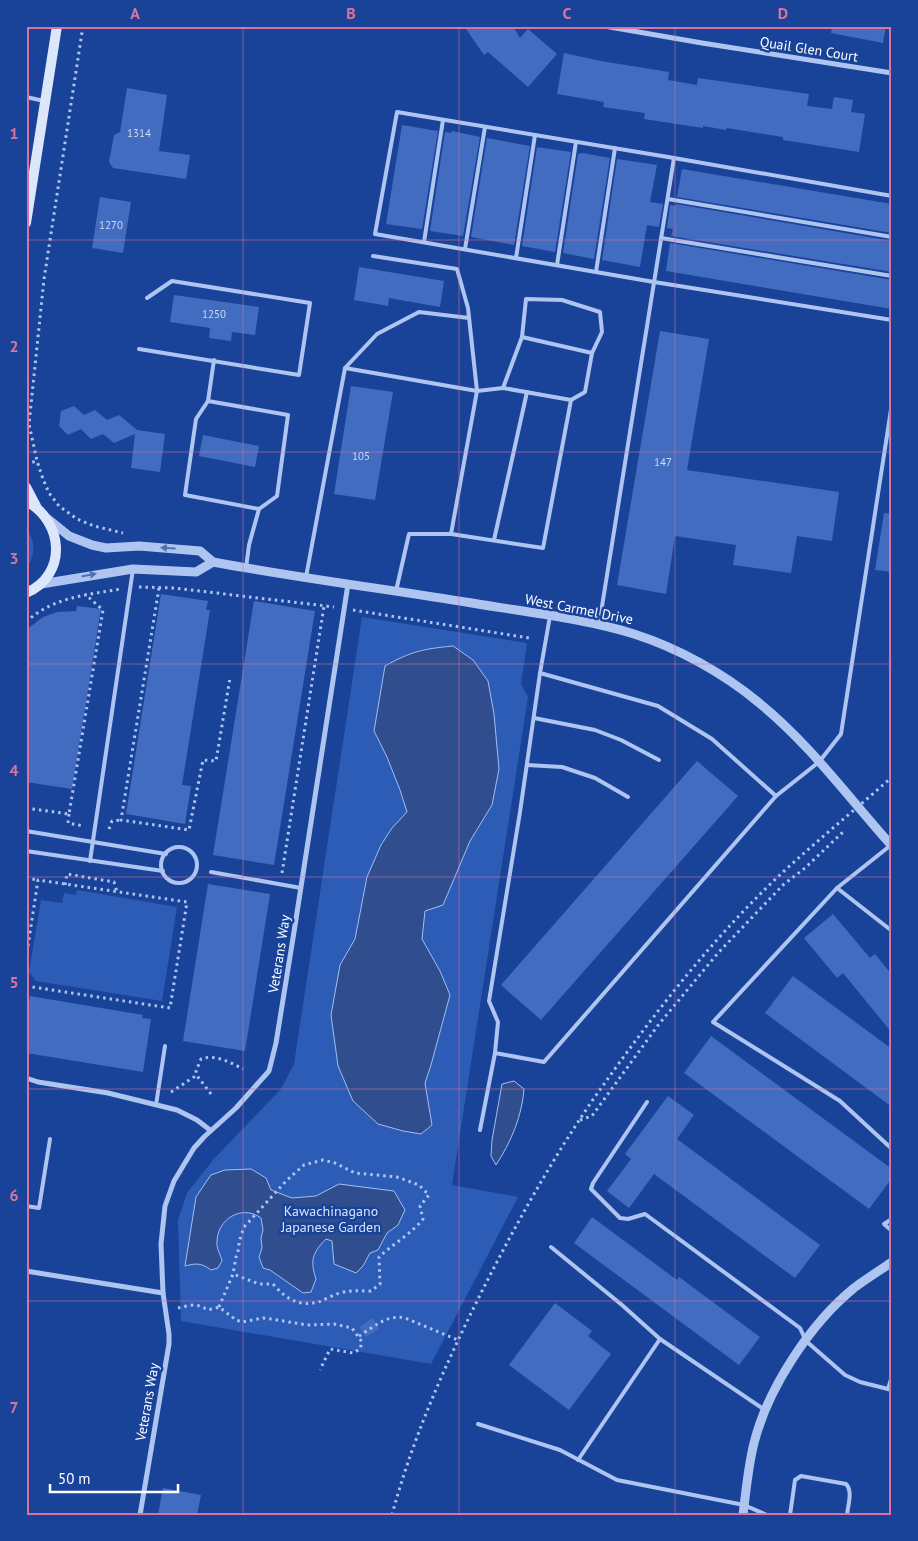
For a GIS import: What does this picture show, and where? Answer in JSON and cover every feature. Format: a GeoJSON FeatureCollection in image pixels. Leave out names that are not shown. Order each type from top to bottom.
{"type":"FeatureCollection","features":[{"type":"Feature","properties":{"kind":"main road"},"geometry":{"type":"LineString","coordinates":[[26,223],[57,26]]}},
{"type":"Feature","properties":{"kind":"main road"},"geometry":{"type":"LineString","coordinates":[[26,486],[31,503],[48,519],[55,535],[56,552],[52,570],[41,584],[26,593]]}},
{"type":"Feature","properties":{"kind":"street","name":"Quail Glen Court"},"geometry":{"type":"LineString","coordinates":[[604,26],[702,44],[892,73]]}},
{"type":"Feature","properties":{"kind":"street","name":"West Carmel Drive"},"geometry":{"type":"LineString","coordinates":[[48,519],[69,536],[106,548],[139,546],[200,551],[213,562],[550,616],[635,634],[670,648],[727,679],[758,702],[799,740],[891,845]]}},
{"type":"Feature","properties":{"kind":"street"},"geometry":{"type":"LineString","coordinates":[[41,584],[133,569],[196,572],[213,562]]}},
{"type":"Feature","properties":{"kind":"street","name":"Veterans Way"},"geometry":{"type":"LineString","coordinates":[[140,1515],[169,1334],[163,1293],[160,1244],[165,1206],[174,1181],[188,1158],[210,1130],[236,1108],[269,1071],[276,1043],[348,584]]}},
{"type":"Feature","properties":{"kind":"street"},"geometry":{"type":"LineString","coordinates":[[26,1078],[38,1082],[108,1093],[156,1105],[186,1114],[210,1130]]}},
{"type":"Feature","properties":{"kind":"street"},"geometry":{"type":"LineString","coordinates":[[26,1084],[38,1082]]}},
{"type":"Feature","properties":{"kind":"street"},"geometry":{"type":"LineString","coordinates":[[743,1510],[752,1451],[765,1411],[793,1357],[836,1305],[854,1288],[892,1262]]}},
{"type":"Feature","properties":{"kind":"street"},"geometry":{"type":"LineString","coordinates":[[26,1271],[163,1293]]}},
{"type":"Feature","properties":{"kind":"lane"},"geometry":{"type":"LineString","coordinates":[[26,98],[45,101]]}},
{"type":"Feature","properties":{"kind":"lane"},"geometry":{"type":"LineString","coordinates":[[892,196],[397,112],[375,234],[654,282],[892,320]]}},
{"type":"Feature","properties":{"kind":"lane"},"geometry":{"type":"LineString","coordinates":[[424,242],[443,120]]}},
{"type":"Feature","properties":{"kind":"lane"},"geometry":{"type":"LineString","coordinates":[[465,250],[485,127]]}},
{"type":"Feature","properties":{"kind":"lane"},"geometry":{"type":"LineString","coordinates":[[516,258],[535,135]]}},
{"type":"Feature","properties":{"kind":"lane"},"geometry":{"type":"LineString","coordinates":[[557,265],[576,142]]}},
{"type":"Feature","properties":{"kind":"lane"},"geometry":{"type":"LineString","coordinates":[[596,272],[616,148]]}},
{"type":"Feature","properties":{"kind":"lane"},"geometry":{"type":"LineString","coordinates":[[599,625],[674,158]]}},
{"type":"Feature","properties":{"kind":"lane"},"geometry":{"type":"LineString","coordinates":[[668,199],[892,237]]}},
{"type":"Feature","properties":{"kind":"lane"},"geometry":{"type":"LineString","coordinates":[[661,238],[892,276]]}},
{"type":"Feature","properties":{"kind":"lane"},"geometry":{"type":"LineString","coordinates":[[373,256],[457,269],[468,308],[477,391],[451,534]]}},
{"type":"Feature","properties":{"kind":"lane"},"geometry":{"type":"LineString","coordinates":[[140,349],[299,374],[310,303],[172,281],[147,298]]}},
{"type":"Feature","properties":{"kind":"lane"},"geometry":{"type":"LineString","coordinates":[[345,368],[477,391],[503,388],[571,400],[585,392],[592,353],[602,332],[600,312],[562,300],[526,299],[522,337],[503,388]]}},
{"type":"Feature","properties":{"kind":"lane"},"geometry":{"type":"LineString","coordinates":[[306,577],[345,368],[377,334],[419,312],[469,318]]}},
{"type":"Feature","properties":{"kind":"lane"},"geometry":{"type":"LineString","coordinates":[[522,337],[592,353]]}},
{"type":"Feature","properties":{"kind":"lane"},"geometry":{"type":"LineString","coordinates":[[214,360],[208,400],[196,420],[185,495],[259,509]]}},
{"type":"Feature","properties":{"kind":"lane"},"geometry":{"type":"LineString","coordinates":[[494,540],[527,392]]}},
{"type":"Feature","properties":{"kind":"lane"},"geometry":{"type":"LineString","coordinates":[[208,400],[288,415],[277,496],[259,509],[249,545],[246,568]]}},
{"type":"Feature","properties":{"kind":"lane"},"geometry":{"type":"LineString","coordinates":[[396,591],[409,534],[451,534],[543,548],[571,400]]}},
{"type":"Feature","properties":{"kind":"lane"},"geometry":{"type":"LineString","coordinates":[[495,1053],[544,1062],[776,796],[819,762],[841,734],[892,403]]}},
{"type":"Feature","properties":{"kind":"lane"},"geometry":{"type":"LineString","coordinates":[[90,860],[133,569]]}},
{"type":"Feature","properties":{"kind":"lane"},"geometry":{"type":"LineString","coordinates":[[480,1130],[495,1053],[498,1022],[489,1002],[550,616]]}},
{"type":"Feature","properties":{"kind":"lane"},"geometry":{"type":"LineString","coordinates":[[540,673],[658,706],[712,739],[776,796]]}},
{"type":"Feature","properties":{"kind":"lane"},"geometry":{"type":"LineString","coordinates":[[534,718],[595,730],[621,740],[659,760]]}},
{"type":"Feature","properties":{"kind":"lane"},"geometry":{"type":"LineString","coordinates":[[527,765],[562,767],[594,778],[628,798]]}},
{"type":"Feature","properties":{"kind":"lane"},"geometry":{"type":"LineString","coordinates":[[26,831],[166,854]]}},
{"type":"Feature","properties":{"kind":"lane"},"geometry":{"type":"LineString","coordinates":[[891,845],[837,888],[713,1022],[840,1102],[892,1149]]}},
{"type":"Feature","properties":{"kind":"lane"},"geometry":{"type":"LineString","coordinates":[[172,848],[184,848],[194,854],[197,866],[193,876],[184,882],[173,881],[163,871],[162,862],[172,848]]}},
{"type":"Feature","properties":{"kind":"lane"},"geometry":{"type":"LineString","coordinates":[[26,851],[163,871]]}},
{"type":"Feature","properties":{"kind":"lane"},"geometry":{"type":"LineString","coordinates":[[211,872],[301,888]]}},
{"type":"Feature","properties":{"kind":"lane"},"geometry":{"type":"LineString","coordinates":[[837,888],[892,931]]}},
{"type":"Feature","properties":{"kind":"lane"},"geometry":{"type":"LineString","coordinates":[[156,1105],[165,1046]]}},
{"type":"Feature","properties":{"kind":"lane"},"geometry":{"type":"LineString","coordinates":[[647,1102],[593,1183],[591,1189],[620,1218],[628,1220],[646,1214],[800,1328],[806,1341],[845,1375],[860,1382],[890,1390],[892,1376]]}},
{"type":"Feature","properties":{"kind":"lane"},"geometry":{"type":"LineString","coordinates":[[26,1206],[39,1208],[50,1139]]}},
{"type":"Feature","properties":{"kind":"lane"},"geometry":{"type":"LineString","coordinates":[[892,1219],[884,1224],[892,1232]]}},
{"type":"Feature","properties":{"kind":"lane"},"geometry":{"type":"LineString","coordinates":[[551,1247],[660,1339],[765,1411]]}},
{"type":"Feature","properties":{"kind":"lane"},"geometry":{"type":"LineString","coordinates":[[578,1460],[660,1339]]}},
{"type":"Feature","properties":{"kind":"lane"},"geometry":{"type":"LineString","coordinates":[[478,1424],[560,1450],[617,1480],[711,1500],[767,1515]]}},
{"type":"Feature","properties":{"kind":"lane"},"geometry":{"type":"LineString","coordinates":[[790,1515],[795,1480],[801,1476],[846,1484],[850,1487],[847,1515]]}},
{"type":"Feature","properties":{"kind":"path"},"geometry":{"type":"LineString","coordinates":[[83,26],[44,279],[29,424],[37,461],[49,493],[64,510],[94,526],[116,533],[130,533]]}},
{"type":"Feature","properties":{"kind":"path"},"geometry":{"type":"LineString","coordinates":[[26,464],[37,461]]}},
{"type":"Feature","properties":{"kind":"path"},"geometry":{"type":"LineString","coordinates":[[85,595],[88,575]]}},
{"type":"Feature","properties":{"kind":"path"},"geometry":{"type":"LineString","coordinates":[[26,622],[42,608],[85,595],[131,587],[174,588]]}},
{"type":"Feature","properties":{"kind":"path"},"geometry":{"type":"LineString","coordinates":[[121,820],[159,588]]}},
{"type":"Feature","properties":{"kind":"path"},"geometry":{"type":"LineString","coordinates":[[84,826],[68,823],[103,610],[85,595]]}},
{"type":"Feature","properties":{"kind":"path"},"geometry":{"type":"LineString","coordinates":[[282,873],[324,606]]}},
{"type":"Feature","properties":{"kind":"path"},"geometry":{"type":"LineString","coordinates":[[109,829],[112,822],[121,820],[189,830],[203,760],[216,761],[230,678]]}},
{"type":"Feature","properties":{"kind":"path"},"geometry":{"type":"LineString","coordinates":[[392,1515],[429,1407],[458,1340],[540,1182],[579,1120],[651,1020],[701,959],[783,873],[892,777]]}},
{"type":"Feature","properties":{"kind":"path"},"geometry":{"type":"LineString","coordinates":[[26,808],[69,814]]}},
{"type":"Feature","properties":{"kind":"path"},"geometry":{"type":"LineString","coordinates":[[579,1120],[592,1116],[659,1024],[718,953],[783,885],[806,868],[844,832]]}},
{"type":"Feature","properties":{"kind":"path"},"geometry":{"type":"LineString","coordinates":[[65,885],[67,874],[114,882],[117,892]]}},
{"type":"Feature","properties":{"kind":"path"},"geometry":{"type":"LineString","coordinates":[[26,878],[187,902],[170,1008],[26,986]]}},
{"type":"Feature","properties":{"kind":"path"},"geometry":{"type":"LineString","coordinates":[[26,959],[38,880]]}},
{"type":"Feature","properties":{"kind":"path"},"geometry":{"type":"LineString","coordinates":[[211,1094],[197,1075],[196,1071],[201,1059],[207,1057],[231,1063],[243,1069]]}},
{"type":"Feature","properties":{"kind":"path"},"geometry":{"type":"LineString","coordinates":[[171,1092],[197,1075]]}},
{"type":"Feature","properties":{"kind":"path"},"geometry":{"type":"LineString","coordinates":[[178,1308],[195,1305],[204,1310],[210,1310],[219,1307],[233,1274],[244,1227],[287,1180],[304,1165],[323,1160],[335,1163],[355,1173],[397,1178],[419,1185],[429,1195],[420,1206],[422,1219],[415,1229],[379,1256],[380,1284],[371,1291],[353,1290],[317,1302],[297,1303],[288,1300],[273,1284],[259,1284],[233,1274]]}},
{"type":"Feature","properties":{"kind":"path"},"geometry":{"type":"LineString","coordinates":[[219,1307],[236,1320],[242,1322],[262,1318],[307,1324],[346,1325],[352,1328],[362,1342],[360,1349],[353,1353],[330,1348],[320,1370]]}},
{"type":"Feature","properties":{"kind":"path"},"geometry":{"type":"LineString","coordinates":[[359,1336],[392,1317],[405,1318],[458,1340]]}},
{"type":"Feature","properties":{"kind":"green space"},"geometry":{"type":"Polygon","coordinates":[[[26,529],[32,538],[34,548],[32,559],[26,568],[26,529]]]}},
{"type":"Feature","properties":{"kind":"green space","name":"Kawachinagano Japanese Garden"},"geometry":{"type":"Polygon","coordinates":[[[362,617],[527,643],[521,684],[528,697],[452,1185],[518,1197],[431,1364],[181,1321],[178,1220],[187,1193],[213,1160],[281,1089],[294,1064],[362,617]]]}},
{"type":"Feature","properties":{"kind":"green space"},"geometry":{"type":"Polygon","coordinates":[[[77,890],[177,907],[162,1001],[36,981],[29,972],[41,900],[62,903],[64,893],[76,895],[77,890]]]}},
{"type":"Feature","properties":{"kind":"shaded area"},"geometry":{"type":"Polygon","coordinates":[[[453,646],[473,660],[488,681],[494,714],[499,769],[492,805],[470,841],[443,905],[425,911],[422,939],[440,971],[450,995],[425,1083],[432,1125],[421,1134],[378,1124],[353,1101],[338,1066],[331,1015],[340,965],[355,939],[367,877],[381,845],[392,828],[407,812],[387,757],[374,731],[385,666],[418,652],[453,646]]]}},
{"type":"Feature","properties":{"kind":"shaded area"},"geometry":{"type":"Polygon","coordinates":[[[514,1081],[524,1089],[521,1109],[511,1138],[496,1165],[491,1156],[492,1140],[502,1084],[514,1081]]]}},
{"type":"Feature","properties":{"kind":"shaded area"},"geometry":{"type":"Polygon","coordinates":[[[251,1169],[266,1178],[271,1190],[292,1198],[316,1196],[339,1184],[394,1191],[405,1210],[398,1225],[387,1233],[378,1250],[370,1253],[363,1266],[356,1273],[334,1264],[332,1241],[326,1239],[315,1253],[313,1267],[316,1279],[311,1292],[303,1293],[270,1270],[263,1268],[259,1257],[262,1248],[261,1238],[263,1230],[261,1218],[254,1214],[239,1213],[232,1216],[221,1227],[217,1244],[222,1261],[218,1268],[211,1270],[199,1264],[185,1266],[196,1197],[206,1182],[211,1175],[225,1170],[251,1169]]]}},
{"type":"Feature","properties":{"kind":"building"},"geometry":{"type":"Polygon","coordinates":[[[464,26],[513,26],[520,38],[528,29],[557,54],[528,87],[488,52],[484,55],[464,26]]]}},
{"type":"Feature","properties":{"kind":"building"},"geometry":{"type":"Polygon","coordinates":[[[832,26],[886,26],[883,43],[831,33],[832,26]]]}},
{"type":"Feature","properties":{"kind":"building"},"geometry":{"type":"Polygon","coordinates":[[[564,53],[669,72],[668,80],[697,85],[698,78],[809,94],[807,106],[832,109],[834,97],[853,100],[851,112],[865,114],[859,152],[783,140],[783,137],[727,128],[726,130],[703,126],[703,128],[644,119],[645,113],[603,107],[604,102],[557,94],[564,53]]]}},
{"type":"Feature","properties":{"kind":"building"},"geometry":{"type":"Polygon","coordinates":[[[127,88],[167,95],[159,151],[190,155],[186,179],[113,168],[109,162],[114,135],[120,132],[127,88]]]}},
{"type":"Feature","properties":{"kind":"building"},"geometry":{"type":"Polygon","coordinates":[[[402,125],[438,131],[422,229],[386,224],[402,125]]]}},
{"type":"Feature","properties":{"kind":"building"},"geometry":{"type":"Polygon","coordinates":[[[452,131],[480,137],[463,236],[430,231],[445,132],[451,133],[452,131]]]}},
{"type":"Feature","properties":{"kind":"building"},"geometry":{"type":"Polygon","coordinates":[[[487,138],[530,146],[514,245],[471,237],[487,138]]]}},
{"type":"Feature","properties":{"kind":"building"},"geometry":{"type":"Polygon","coordinates":[[[537,147],[571,152],[555,252],[522,246],[537,147]]]}},
{"type":"Feature","properties":{"kind":"building"},"geometry":{"type":"Polygon","coordinates":[[[583,153],[610,158],[594,259],[563,253],[578,154],[583,153]]]}},
{"type":"Feature","properties":{"kind":"building"},"geometry":{"type":"Polygon","coordinates":[[[617,159],[657,165],[650,202],[663,204],[659,227],[647,225],[640,267],[602,260],[617,159]]]}},
{"type":"Feature","properties":{"kind":"building"},"geometry":{"type":"Polygon","coordinates":[[[682,169],[892,204],[892,233],[677,197],[682,169]]]}},
{"type":"Feature","properties":{"kind":"building"},"geometry":{"type":"Polygon","coordinates":[[[100,197],[131,202],[123,253],[92,248],[100,197]]]}},
{"type":"Feature","properties":{"kind":"building"},"geometry":{"type":"Polygon","coordinates":[[[676,204],[892,241],[892,272],[671,236],[673,229],[667,228],[670,205],[676,206],[676,204]]]}},
{"type":"Feature","properties":{"kind":"building"},"geometry":{"type":"Polygon","coordinates":[[[670,243],[892,280],[892,309],[666,271],[670,243]]]}},
{"type":"Feature","properties":{"kind":"building"},"geometry":{"type":"Polygon","coordinates":[[[359,267],[444,281],[440,307],[389,298],[388,306],[354,300],[359,267]]]}},
{"type":"Feature","properties":{"kind":"building"},"geometry":{"type":"Polygon","coordinates":[[[174,295],[259,307],[255,335],[232,332],[231,341],[209,338],[210,328],[170,322],[174,295]]]}},
{"type":"Feature","properties":{"kind":"building"},"geometry":{"type":"Polygon","coordinates":[[[660,331],[709,339],[687,470],[839,492],[832,541],[797,536],[791,573],[733,565],[736,545],[675,536],[666,594],[617,585],[660,331]]]}},
{"type":"Feature","properties":{"kind":"building"},"geometry":{"type":"Polygon","coordinates":[[[351,386],[393,392],[375,500],[334,494],[351,386]]]}},
{"type":"Feature","properties":{"kind":"building"},"geometry":{"type":"Polygon","coordinates":[[[74,406],[84,415],[95,410],[107,420],[119,415],[137,430],[165,434],[160,472],[131,468],[135,434],[114,443],[103,434],[91,439],[81,429],[68,435],[59,426],[61,411],[74,406]]]}},
{"type":"Feature","properties":{"kind":"building"},"geometry":{"type":"Polygon","coordinates":[[[203,435],[259,446],[255,467],[199,456],[203,435]]]}},
{"type":"Feature","properties":{"kind":"building"},"geometry":{"type":"Polygon","coordinates":[[[884,513],[892,514],[892,572],[875,570],[884,513]]]}},
{"type":"Feature","properties":{"kind":"building"},"geometry":{"type":"Polygon","coordinates":[[[161,594],[208,601],[206,610],[210,610],[182,785],[191,786],[185,824],[126,814],[161,594]]]}},
{"type":"Feature","properties":{"kind":"building"},"geometry":{"type":"Polygon","coordinates":[[[254,601],[315,611],[274,865],[213,855],[254,601]]]}},
{"type":"Feature","properties":{"kind":"building"},"geometry":{"type":"Polygon","coordinates":[[[77,606],[101,609],[72,789],[26,782],[26,630],[43,617],[57,612],[76,611],[77,606]]]}},
{"type":"Feature","properties":{"kind":"building"},"geometry":{"type":"Polygon","coordinates":[[[697,761],[738,796],[541,1020],[501,985],[697,761]]]}},
{"type":"Feature","properties":{"kind":"building"},"geometry":{"type":"Polygon","coordinates":[[[208,884],[270,894],[245,1051],[183,1041],[208,884]]]}},
{"type":"Feature","properties":{"kind":"building"},"geometry":{"type":"Polygon","coordinates":[[[833,914],[870,958],[875,954],[892,975],[892,1033],[843,973],[837,978],[804,938],[833,914]]]}},
{"type":"Feature","properties":{"kind":"building"},"geometry":{"type":"Polygon","coordinates":[[[793,976],[892,1049],[892,1107],[765,1013],[793,976]]]}},
{"type":"Feature","properties":{"kind":"building"},"geometry":{"type":"Polygon","coordinates":[[[30,996],[143,1015],[142,1018],[151,1019],[143,1072],[26,1053],[26,1019],[30,996]]]}},
{"type":"Feature","properties":{"kind":"building"},"geometry":{"type":"Polygon","coordinates":[[[711,1036],[892,1169],[892,1178],[869,1209],[684,1073],[711,1036]]]}},
{"type":"Feature","properties":{"kind":"building"},"geometry":{"type":"Polygon","coordinates":[[[668,1096],[694,1115],[677,1139],[820,1245],[795,1278],[654,1174],[629,1208],[607,1191],[631,1159],[625,1154],[668,1096]]]}},
{"type":"Feature","properties":{"kind":"building"},"geometry":{"type":"Polygon","coordinates":[[[592,1217],[677,1280],[679,1277],[760,1337],[739,1365],[574,1243],[592,1217]]]}},
{"type":"Feature","properties":{"kind":"building"},"geometry":{"type":"Polygon","coordinates":[[[555,1303],[592,1331],[588,1336],[611,1354],[569,1410],[509,1365],[555,1303]]]}},
{"type":"Feature","properties":{"kind":"building"},"geometry":{"type":"Polygon","coordinates":[[[373,1318],[379,1329],[366,1337],[359,1327],[373,1318]]]}},
{"type":"Feature","properties":{"kind":"building"},"geometry":{"type":"Polygon","coordinates":[[[163,1488],[201,1495],[197,1515],[158,1515],[163,1488]]]}}]}
